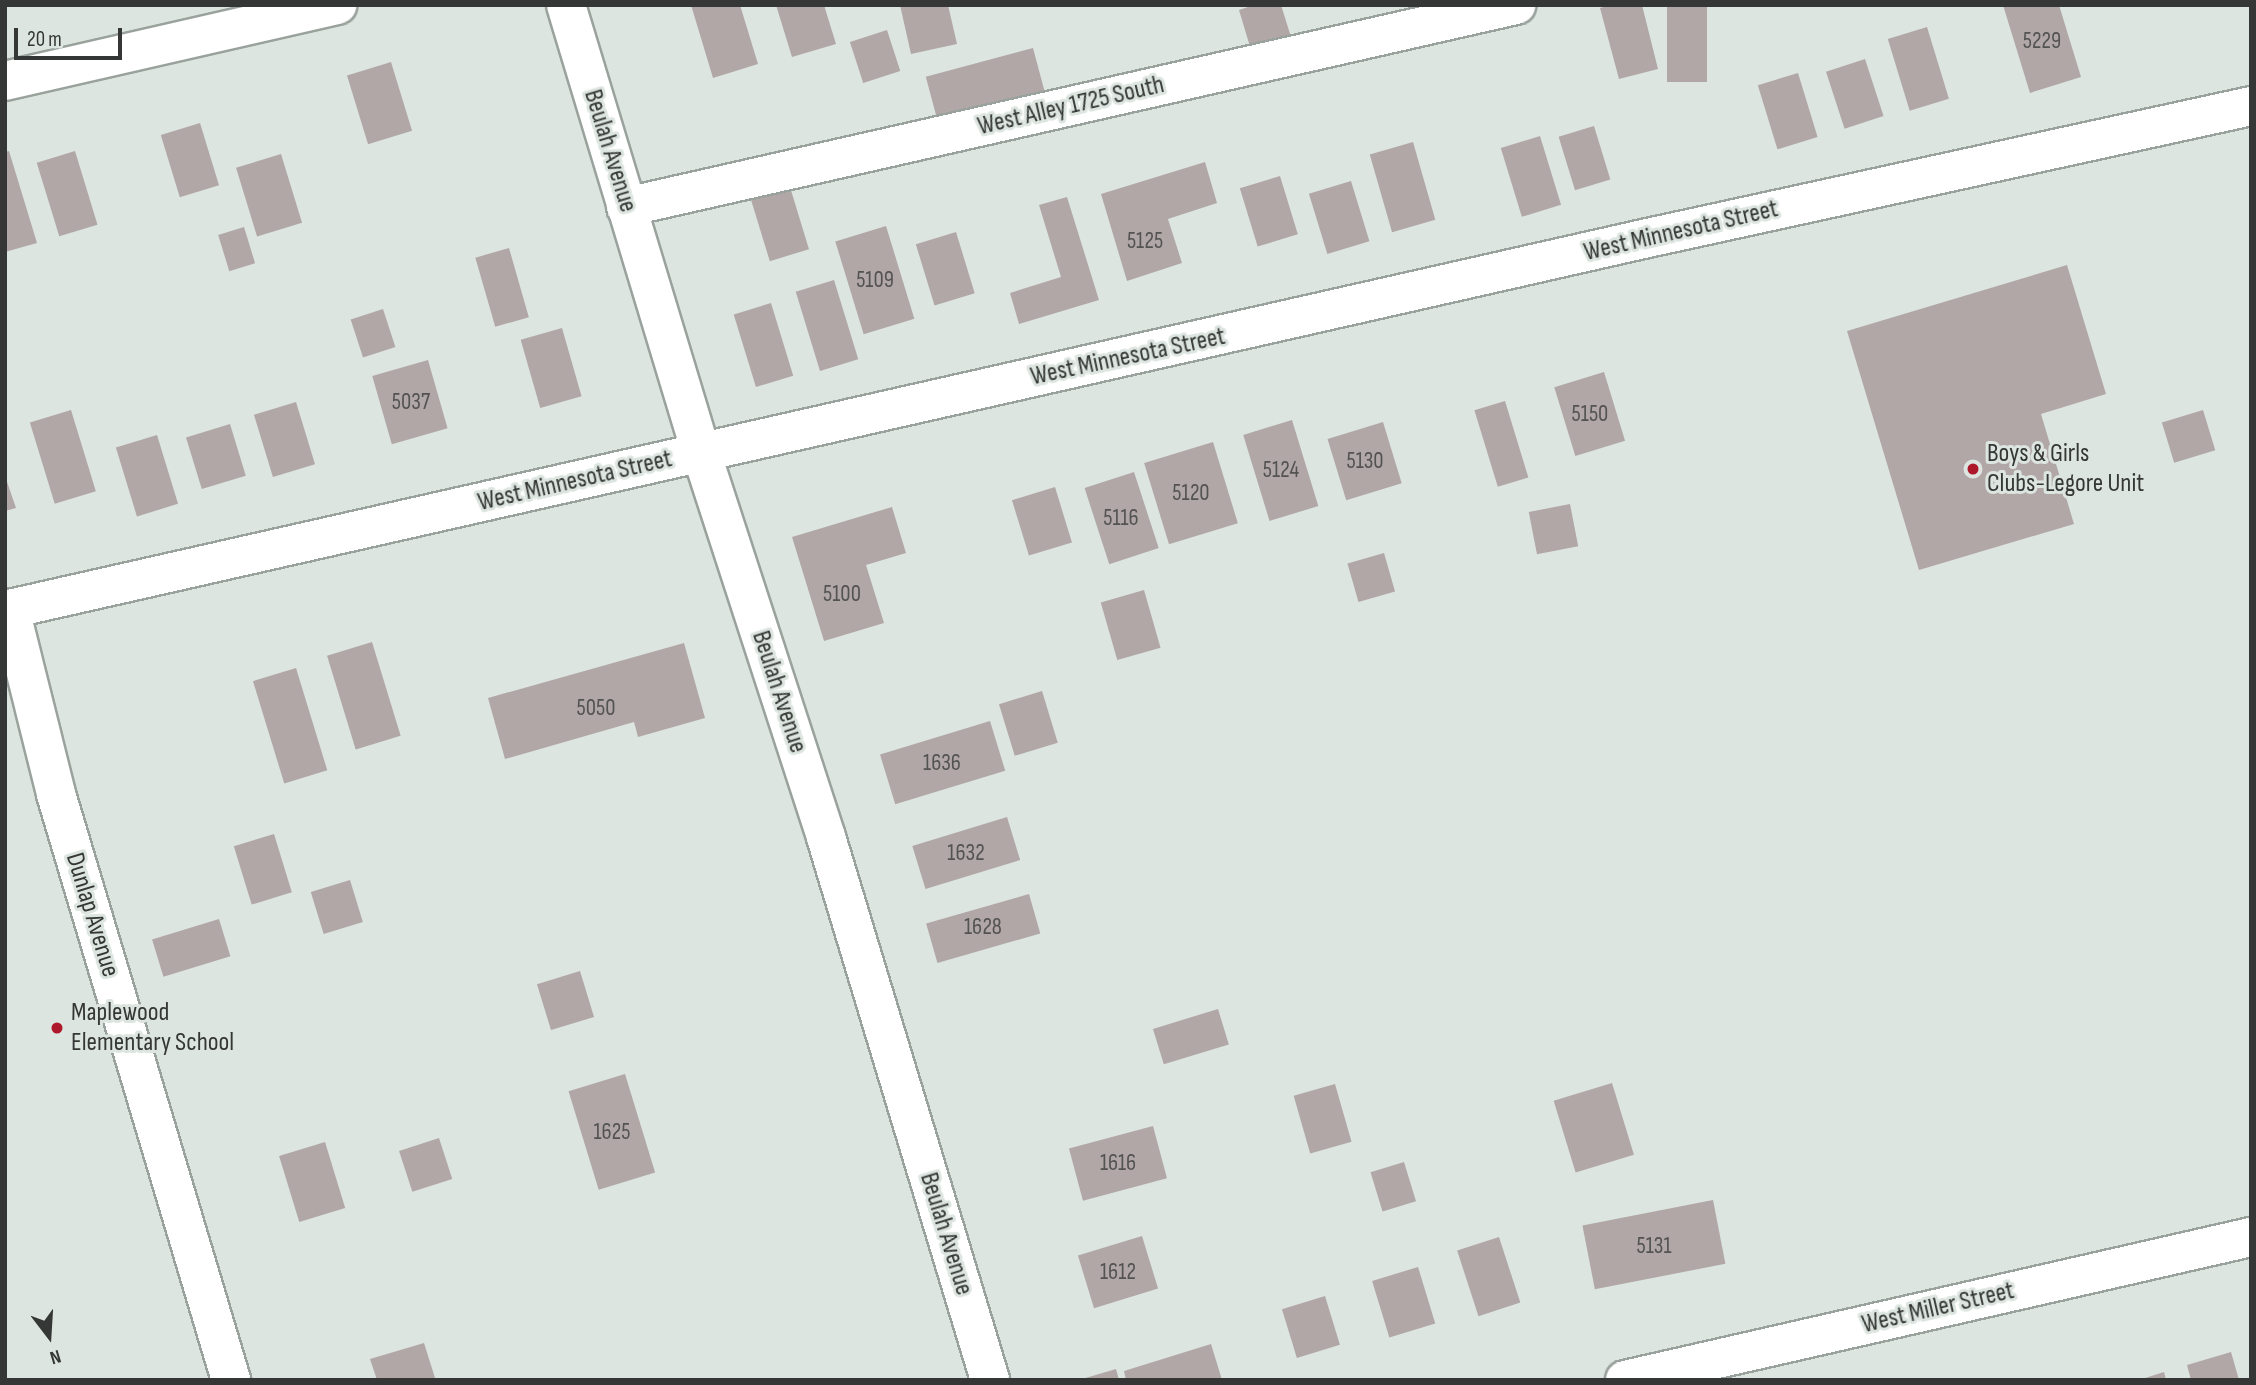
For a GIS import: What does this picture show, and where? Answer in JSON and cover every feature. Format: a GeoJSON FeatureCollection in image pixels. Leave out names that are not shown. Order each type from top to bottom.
{"type":"FeatureCollection","features":[{"type":"Feature","properties":{"kind":"street"},"geometry":{"type":"LineString","coordinates":[[5,81],[337,5]]}},
{"type":"Feature","properties":{"kind":"street","name":"Beulah Avenue"},"geometry":{"type":"LineString","coordinates":[[566,5],[701,452],[826,837],[990,1380]]}},
{"type":"Feature","properties":{"kind":"street","name":"West Alley 1725 South"},"geometry":{"type":"LineString","coordinates":[[626,207],[1516,5]]}},
{"type":"Feature","properties":{"kind":"street","name":"West Minnesota Street"},"geometry":{"type":"LineString","coordinates":[[8,610],[701,452],[2251,106]]}},
{"type":"Feature","properties":{"kind":"street","name":"Dunlap Avenue"},"geometry":{"type":"LineString","coordinates":[[8,610],[56,794],[231,1380]]}},
{"type":"Feature","properties":{"kind":"street","name":"West Miller Street"},"geometry":{"type":"LineString","coordinates":[[1625,1380],[2251,1237]]}},
{"type":"Feature","properties":{"kind":"building"},"geometry":{"type":"Polygon","coordinates":[[[691,5],[740,5],[758,64],[713,78],[691,5]]]}},
{"type":"Feature","properties":{"kind":"building"},"geometry":{"type":"Polygon","coordinates":[[[776,5],[824,5],[836,44],[792,57],[776,5]]]}},
{"type":"Feature","properties":{"kind":"building"},"geometry":{"type":"Polygon","coordinates":[[[900,5],[948,5],[957,44],[911,54],[900,5]]]}},
{"type":"Feature","properties":{"kind":"building"},"geometry":{"type":"Polygon","coordinates":[[[1254,5],[1281,5],[1291,37],[1251,50],[1239,10],[1254,5]]]}},
{"type":"Feature","properties":{"kind":"building"},"geometry":{"type":"Polygon","coordinates":[[[1611,5],[1642,5],[1658,69],[1619,79],[1600,8],[1611,5]]]}},
{"type":"Feature","properties":{"kind":"building"},"geometry":{"type":"Polygon","coordinates":[[[1667,5],[1707,5],[1707,82],[1667,82],[1667,5]]]}},
{"type":"Feature","properties":{"kind":"building"},"geometry":{"type":"Polygon","coordinates":[[[2003,5],[2059,5],[2081,77],[2030,93],[2003,5]]]}},
{"type":"Feature","properties":{"kind":"building"},"geometry":{"type":"Polygon","coordinates":[[[1927,27],[1949,99],[1910,111],[1888,39],[1927,27]]]}},
{"type":"Feature","properties":{"kind":"building"},"geometry":{"type":"Polygon","coordinates":[[[887,30],[900,71],[863,83],[850,42],[887,30]]]}},
{"type":"Feature","properties":{"kind":"building"},"geometry":{"type":"Polygon","coordinates":[[[1033,48],[1045,93],[938,122],[926,77],[1033,48]]]}},
{"type":"Feature","properties":{"kind":"building"},"geometry":{"type":"Polygon","coordinates":[[[1865,59],[1884,116],[1845,129],[1826,72],[1865,59]]]}},
{"type":"Feature","properties":{"kind":"building"},"geometry":{"type":"Polygon","coordinates":[[[391,62],[412,131],[368,144],[347,75],[391,62]]]}},
{"type":"Feature","properties":{"kind":"building"},"geometry":{"type":"Polygon","coordinates":[[[1798,73],[1818,137],[1777,149],[1758,85],[1798,73]]]}},
{"type":"Feature","properties":{"kind":"building"},"geometry":{"type":"Polygon","coordinates":[[[200,123],[219,185],[180,197],[161,135],[200,123]]]}},
{"type":"Feature","properties":{"kind":"building"},"geometry":{"type":"Polygon","coordinates":[[[1594,126],[1610,180],[1575,190],[1559,137],[1594,126]]]}},
{"type":"Feature","properties":{"kind":"building"},"geometry":{"type":"Polygon","coordinates":[[[1540,136],[1561,205],[1522,217],[1501,148],[1540,136]]]}},
{"type":"Feature","properties":{"kind":"building"},"geometry":{"type":"Polygon","coordinates":[[[1413,142],[1435,220],[1392,232],[1370,154],[1413,142]]]}},
{"type":"Feature","properties":{"kind":"building"},"geometry":{"type":"Polygon","coordinates":[[[9,151],[37,243],[5,252],[5,152],[9,151]]]}},
{"type":"Feature","properties":{"kind":"building"},"geometry":{"type":"Polygon","coordinates":[[[75,151],[98,225],[59,236],[37,163],[75,151]]]}},
{"type":"Feature","properties":{"kind":"building"},"geometry":{"type":"Polygon","coordinates":[[[281,154],[302,223],[257,237],[236,168],[281,154]]]}},
{"type":"Feature","properties":{"kind":"building"},"geometry":{"type":"Polygon","coordinates":[[[1205,162],[1217,203],[1168,219],[1182,263],[1127,281],[1101,194],[1205,162]]]}},
{"type":"Feature","properties":{"kind":"building"},"geometry":{"type":"Polygon","coordinates":[[[1280,176],[1298,234],[1258,247],[1240,188],[1280,176]]]}},
{"type":"Feature","properties":{"kind":"building"},"geometry":{"type":"Polygon","coordinates":[[[1351,181],[1369,241],[1327,254],[1309,194],[1351,181]]]}},
{"type":"Feature","properties":{"kind":"building"},"geometry":{"type":"Polygon","coordinates":[[[790,187],[809,249],[770,261],[751,199],[790,187]]]}},
{"type":"Feature","properties":{"kind":"building"},"geometry":{"type":"Polygon","coordinates":[[[1067,197],[1099,300],[1019,324],[1010,293],[1061,277],[1039,205],[1067,197]]]}},
{"type":"Feature","properties":{"kind":"building"},"geometry":{"type":"Polygon","coordinates":[[[886,226],[914,319],[864,334],[835,241],[886,226]]]}},
{"type":"Feature","properties":{"kind":"building"},"geometry":{"type":"Polygon","coordinates":[[[244,227],[255,263],[229,271],[218,235],[244,227]]]}},
{"type":"Feature","properties":{"kind":"building"},"geometry":{"type":"Polygon","coordinates":[[[956,232],[975,293],[935,305],[916,244],[956,232]]]}},
{"type":"Feature","properties":{"kind":"building"},"geometry":{"type":"Polygon","coordinates":[[[509,248],[529,317],[495,327],[475,258],[509,248]]]}},
{"type":"Feature","properties":{"kind":"building","name":"Boys & Girls Clubs-Legore Unit"},"geometry":{"type":"Polygon","coordinates":[[[2067,265],[2106,394],[2041,414],[2074,524],[1919,570],[1847,331],[2067,265]]]}},
{"type":"Feature","properties":{"kind":"building"},"geometry":{"type":"Polygon","coordinates":[[[834,280],[858,359],[820,371],[796,292],[834,280]]]}},
{"type":"Feature","properties":{"kind":"building"},"geometry":{"type":"Polygon","coordinates":[[[771,303],[793,376],[756,387],[734,314],[771,303]]]}},
{"type":"Feature","properties":{"kind":"building"},"geometry":{"type":"Polygon","coordinates":[[[383,309],[395,347],[363,358],[351,320],[383,309]]]}},
{"type":"Feature","properties":{"kind":"building"},"geometry":{"type":"Polygon","coordinates":[[[562,328],[582,396],[540,408],[521,340],[562,328]]]}},
{"type":"Feature","properties":{"kind":"building"},"geometry":{"type":"Polygon","coordinates":[[[428,360],[448,428],[392,444],[372,376],[428,360]]]}},
{"type":"Feature","properties":{"kind":"building"},"geometry":{"type":"Polygon","coordinates":[[[1604,372],[1625,441],[1575,456],[1554,387],[1604,372]]]}},
{"type":"Feature","properties":{"kind":"building"},"geometry":{"type":"Polygon","coordinates":[[[1505,401],[1528,478],[1498,487],[1474,410],[1505,401]]]}},
{"type":"Feature","properties":{"kind":"building"},"geometry":{"type":"Polygon","coordinates":[[[296,402],[315,464],[273,477],[254,415],[296,402]]]}},
{"type":"Feature","properties":{"kind":"building"},"geometry":{"type":"Polygon","coordinates":[[[71,410],[96,491],[55,504],[30,423],[71,410]]]}},
{"type":"Feature","properties":{"kind":"building"},"geometry":{"type":"Polygon","coordinates":[[[2203,410],[2215,450],[2174,463],[2162,423],[2203,410]]]}},
{"type":"Feature","properties":{"kind":"building"},"geometry":{"type":"Polygon","coordinates":[[[1292,420],[1318,506],[1270,521],[1243,435],[1292,420]]]}},
{"type":"Feature","properties":{"kind":"building"},"geometry":{"type":"Polygon","coordinates":[[[1383,422],[1402,483],[1346,500],[1328,439],[1383,422]]]}},
{"type":"Feature","properties":{"kind":"building"},"geometry":{"type":"Polygon","coordinates":[[[230,424],[246,476],[202,489],[186,437],[230,424]]]}},
{"type":"Feature","properties":{"kind":"building"},"geometry":{"type":"Polygon","coordinates":[[[157,435],[178,504],[137,516],[116,448],[157,435]]]}},
{"type":"Feature","properties":{"kind":"building"},"geometry":{"type":"Polygon","coordinates":[[[1213,442],[1238,523],[1169,544],[1144,463],[1213,442]]]}},
{"type":"Feature","properties":{"kind":"building"},"geometry":{"type":"Polygon","coordinates":[[[1134,472],[1159,548],[1109,564],[1085,488],[1134,472]]]}},
{"type":"Feature","properties":{"kind":"building"},"geometry":{"type":"Polygon","coordinates":[[[5,476],[16,508],[5,511],[5,476]]]}},
{"type":"Feature","properties":{"kind":"building"},"geometry":{"type":"Polygon","coordinates":[[[1055,487],[1072,542],[1029,556],[1012,500],[1055,487]]]}},
{"type":"Feature","properties":{"kind":"building"},"geometry":{"type":"Polygon","coordinates":[[[1570,504],[1578,546],[1537,554],[1529,512],[1570,504]]]}},
{"type":"Feature","properties":{"kind":"building"},"geometry":{"type":"Polygon","coordinates":[[[892,507],[906,553],[866,565],[884,623],[824,641],[792,537],[892,507]]]}},
{"type":"Feature","properties":{"kind":"building"},"geometry":{"type":"Polygon","coordinates":[[[1384,553],[1395,591],[1358,602],[1347,563],[1384,553]]]}},
{"type":"Feature","properties":{"kind":"building"},"geometry":{"type":"Polygon","coordinates":[[[1144,590],[1161,648],[1117,660],[1101,602],[1144,590]]]}},
{"type":"Feature","properties":{"kind":"building"},"geometry":{"type":"Polygon","coordinates":[[[372,642],[401,736],[356,749],[327,656],[372,642]]]}},
{"type":"Feature","properties":{"kind":"building"},"geometry":{"type":"Polygon","coordinates":[[[684,643],[705,718],[638,737],[634,722],[505,759],[488,698],[684,643]]]}},
{"type":"Feature","properties":{"kind":"building"},"geometry":{"type":"Polygon","coordinates":[[[296,668],[327,770],[284,783],[253,681],[296,668]]]}},
{"type":"Feature","properties":{"kind":"building"},"geometry":{"type":"Polygon","coordinates":[[[1042,691],[1058,743],[1015,756],[999,704],[1042,691]]]}},
{"type":"Feature","properties":{"kind":"building"},"geometry":{"type":"Polygon","coordinates":[[[990,721],[1005,771],[895,804],[880,755],[990,721]]]}},
{"type":"Feature","properties":{"kind":"building"},"geometry":{"type":"Polygon","coordinates":[[[1007,817],[1020,860],[925,889],[912,846],[1007,817]]]}},
{"type":"Feature","properties":{"kind":"building"},"geometry":{"type":"Polygon","coordinates":[[[274,834],[292,892],[252,905],[234,846],[274,834]]]}},
{"type":"Feature","properties":{"kind":"building"},"geometry":{"type":"Polygon","coordinates":[[[350,880],[363,922],[324,934],[311,892],[350,880]]]}},
{"type":"Feature","properties":{"kind":"building"},"geometry":{"type":"Polygon","coordinates":[[[1029,894],[1040,933],[937,963],[926,923],[1029,894]]]}},
{"type":"Feature","properties":{"kind":"building"},"geometry":{"type":"Polygon","coordinates":[[[219,919],[230,956],[163,977],[152,939],[219,919]]]}},
{"type":"Feature","properties":{"kind":"building"},"geometry":{"type":"Polygon","coordinates":[[[580,971],[594,1017],[551,1030],[537,984],[580,971]]]}},
{"type":"Feature","properties":{"kind":"building"},"geometry":{"type":"Polygon","coordinates":[[[1218,1009],[1229,1044],[1164,1064],[1153,1029],[1218,1009]]]}},
{"type":"Feature","properties":{"kind":"building"},"geometry":{"type":"Polygon","coordinates":[[[625,1074],[655,1172],[599,1190],[569,1091],[625,1074]]]}},
{"type":"Feature","properties":{"kind":"building"},"geometry":{"type":"Polygon","coordinates":[[[1612,1083],[1634,1155],[1576,1173],[1554,1101],[1612,1083]]]}},
{"type":"Feature","properties":{"kind":"building"},"geometry":{"type":"Polygon","coordinates":[[[1335,1084],[1352,1142],[1310,1154],[1294,1096],[1335,1084]]]}},
{"type":"Feature","properties":{"kind":"building"},"geometry":{"type":"Polygon","coordinates":[[[1153,1126],[1167,1178],[1083,1201],[1069,1149],[1153,1126]]]}},
{"type":"Feature","properties":{"kind":"building"},"geometry":{"type":"Polygon","coordinates":[[[439,1138],[452,1179],[412,1192],[399,1151],[439,1138]]]}},
{"type":"Feature","properties":{"kind":"building"},"geometry":{"type":"Polygon","coordinates":[[[325,1142],[345,1208],[299,1222],[279,1156],[325,1142]]]}},
{"type":"Feature","properties":{"kind":"building"},"geometry":{"type":"Polygon","coordinates":[[[1404,1162],[1416,1201],[1383,1211],[1371,1172],[1404,1162]]]}},
{"type":"Feature","properties":{"kind":"building"},"geometry":{"type":"Polygon","coordinates":[[[1713,1200],[1725,1264],[1595,1289],[1582,1225],[1713,1200]]]}},
{"type":"Feature","properties":{"kind":"building"},"geometry":{"type":"Polygon","coordinates":[[[1142,1236],[1158,1289],[1094,1308],[1078,1256],[1142,1236]]]}},
{"type":"Feature","properties":{"kind":"building"},"geometry":{"type":"Polygon","coordinates":[[[1499,1237],[1520,1303],[1478,1316],[1457,1251],[1499,1237]]]}},
{"type":"Feature","properties":{"kind":"building"},"geometry":{"type":"Polygon","coordinates":[[[1418,1267],[1435,1323],[1389,1337],[1372,1281],[1418,1267]]]}},
{"type":"Feature","properties":{"kind":"building"},"geometry":{"type":"Polygon","coordinates":[[[1325,1296],[1340,1345],[1297,1358],[1282,1309],[1325,1296]]]}},
{"type":"Feature","properties":{"kind":"building"},"geometry":{"type":"Polygon","coordinates":[[[424,1343],[435,1378],[377,1380],[370,1359],[424,1343]]]}},
{"type":"Feature","properties":{"kind":"building"},"geometry":{"type":"Polygon","coordinates":[[[1211,1344],[1222,1380],[1126,1380],[1124,1371],[1211,1344]]]}},
{"type":"Feature","properties":{"kind":"building"},"geometry":{"type":"Polygon","coordinates":[[[2231,1352],[2239,1380],[2191,1380],[2187,1365],[2231,1352]]]}},
{"type":"Feature","properties":{"kind":"building"},"geometry":{"type":"Polygon","coordinates":[[[1116,1369],[1119,1380],[1082,1380],[1082,1379],[1116,1369]]]}},
{"type":"Feature","properties":{"kind":"building"},"geometry":{"type":"Polygon","coordinates":[[[2164,1372],[2166,1380],[2142,1380],[2142,1379],[2164,1372]]]}},
{"type":"Feature","properties":{"kind":"place","name":"Boys & Girls Clubs-Legore Unit"},"geometry":{"type":"Point","coordinates":[1973,469]}},
{"type":"Feature","properties":{"kind":"place","name":"Maplewood Elementary School"},"geometry":{"type":"Point","coordinates":[57,1028]}}]}
